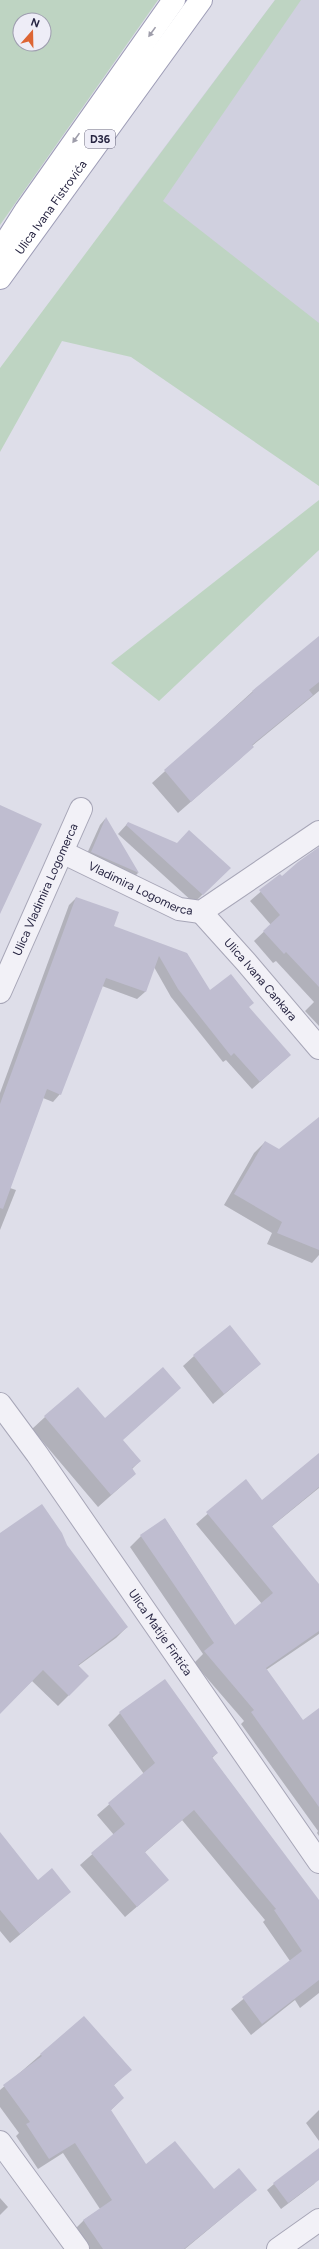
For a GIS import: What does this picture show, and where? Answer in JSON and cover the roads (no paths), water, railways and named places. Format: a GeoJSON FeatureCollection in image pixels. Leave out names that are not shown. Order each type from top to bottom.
{"type":"FeatureCollection","features":[{"type":"Feature","properties":{"kind":"main road"},"geometry":{"type":"LineString","coordinates":[[0,251],[26,210],[174,0]]}},
{"type":"Feature","properties":{"kind":"main road","name":"Ulica Ivana Fistrovića"},"geometry":{"type":"LineString","coordinates":[[0,278],[201,0]]}},
{"type":"Feature","properties":{"kind":"street","name":"Ulica Vladimira Logomerca"},"geometry":{"type":"LineString","coordinates":[[0,992],[81,809]]}},
{"type":"Feature","properties":{"kind":"street","name":"Vladimira Logomerca"},"geometry":{"type":"LineString","coordinates":[[62,852],[179,909],[201,912],[319,832]]}},
{"type":"Feature","properties":{"kind":"street","name":"Ulica Ivana Cankara"},"geometry":{"type":"LineString","coordinates":[[201,912],[246,962],[319,1048]]}},
{"type":"Feature","properties":{"kind":"street","name":"Ulica Matije Fintića"},"geometry":{"type":"LineString","coordinates":[[0,1404],[37,1454],[319,1862]]}},
{"type":"Feature","properties":{"kind":"street"},"geometry":{"type":"LineString","coordinates":[[0,2142],[78,2249]]}},
{"type":"Feature","properties":{"kind":"street"},"geometry":{"type":"LineString","coordinates":[[278,2249],[319,2220]]}}]}
